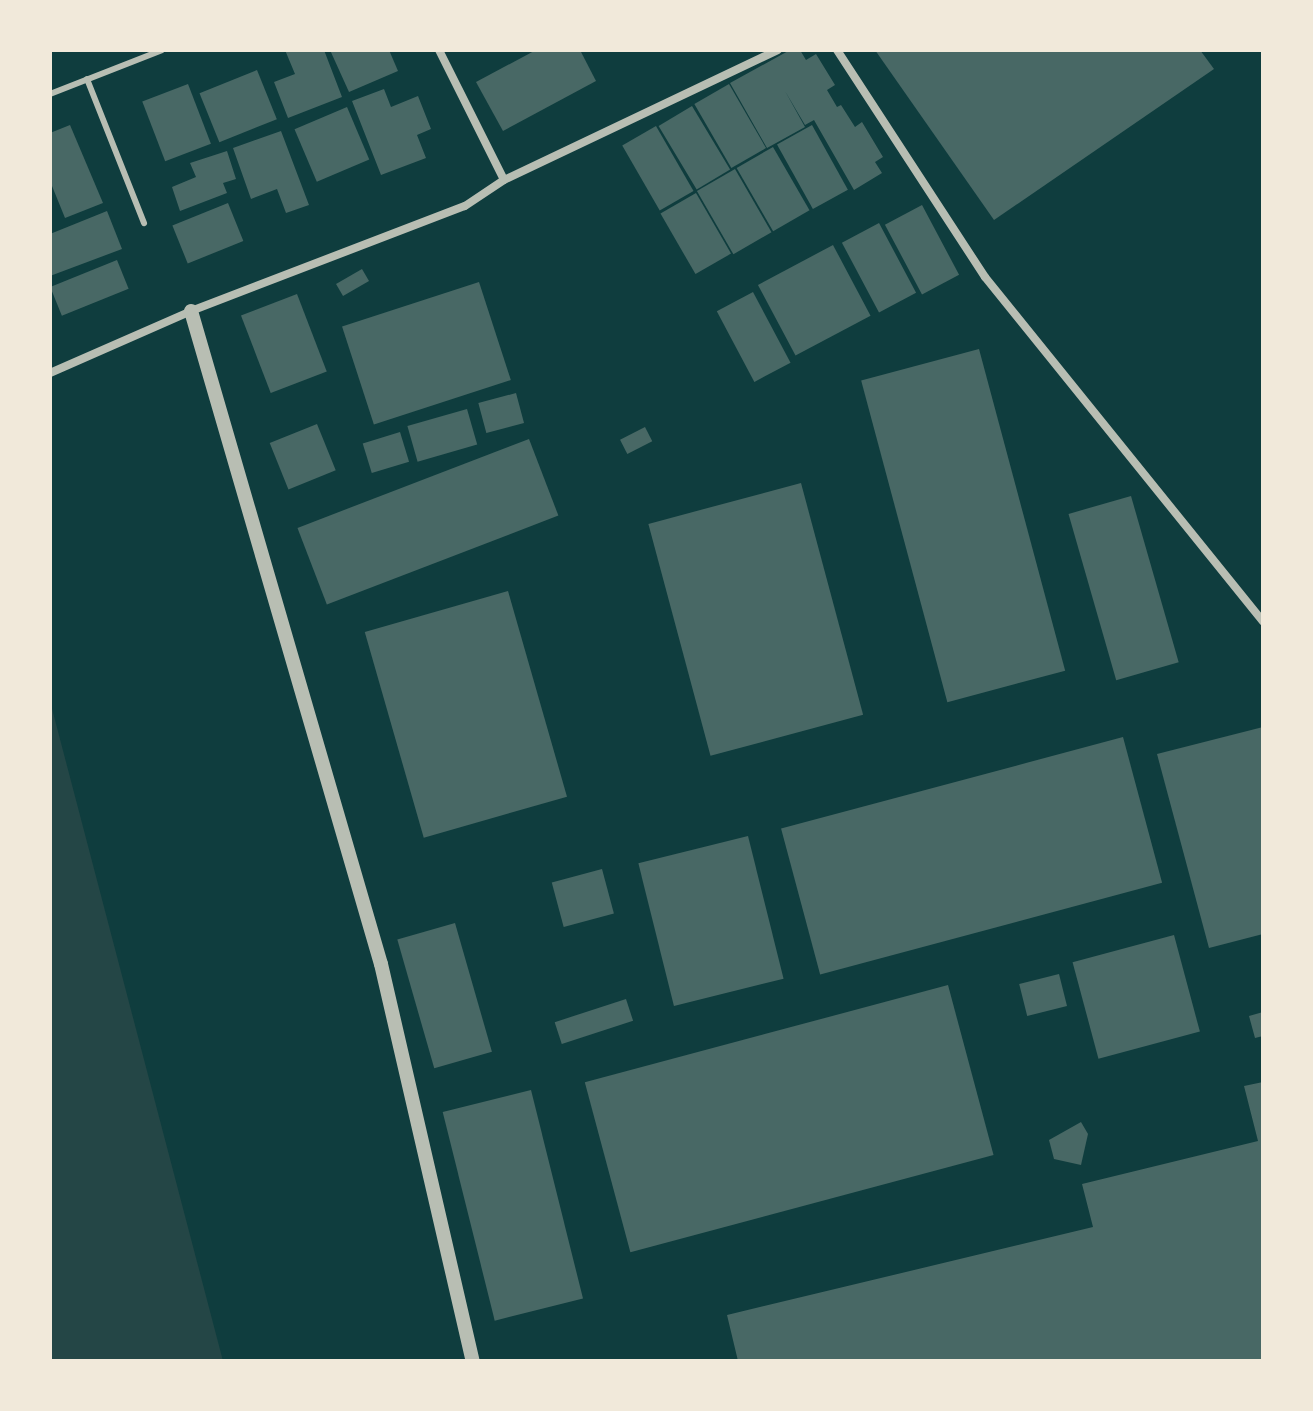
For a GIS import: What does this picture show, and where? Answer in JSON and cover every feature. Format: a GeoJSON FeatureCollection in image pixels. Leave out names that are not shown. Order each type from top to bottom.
{"type":"FeatureCollection","features":[{"type":"Feature","properties":{"kind":"street"},"geometry":{"type":"LineString","coordinates":[[439,50],[504,180]]}},
{"type":"Feature","properties":{"kind":"street"},"geometry":{"type":"LineString","coordinates":[[50,373],[191,311],[465,206],[504,180],[778,50]]}},
{"type":"Feature","properties":{"kind":"street"},"geometry":{"type":"LineString","coordinates":[[837,50],[985,277],[1263,622]]}},
{"type":"Feature","properties":{"kind":"street"},"geometry":{"type":"LineString","coordinates":[[191,311],[381,964],[473,1361]]}},
{"type":"Feature","properties":{"kind":"lane"},"geometry":{"type":"LineString","coordinates":[[50,94],[162,50]]}},
{"type":"Feature","properties":{"kind":"lane"},"geometry":{"type":"LineString","coordinates":[[87,79],[144,223]]}},
{"type":"Feature","properties":{"kind":"shaded area"},"geometry":{"type":"Polygon","coordinates":[[[50,701],[223,1361],[50,1361],[50,701]]]}},
{"type":"Feature","properties":{"kind":"building"},"geometry":{"type":"Polygon","coordinates":[[[285,50],[324,50],[342,97],[288,118],[274,82],[295,74],[285,50]]]}},
{"type":"Feature","properties":{"kind":"building"},"geometry":{"type":"Polygon","coordinates":[[[330,50],[389,50],[398,71],[349,92],[330,50]]]}},
{"type":"Feature","properties":{"kind":"building"},"geometry":{"type":"Polygon","coordinates":[[[536,50],[580,50],[596,81],[503,131],[476,82],[536,50]]]}},
{"type":"Feature","properties":{"kind":"building"},"geometry":{"type":"Polygon","coordinates":[[[790,50],[800,50],[806,60],[816,54],[835,85],[827,90],[837,107],[841,105],[855,127],[862,122],[883,157],[875,162],[882,173],[854,190],[814,120],[805,125],[785,91],[805,127],[767,148],[730,83],[790,50]]]}},
{"type":"Feature","properties":{"kind":"building"},"geometry":{"type":"Polygon","coordinates":[[[875,50],[1200,50],[1214,69],[994,220],[875,50]]]}},
{"type":"Feature","properties":{"kind":"building"},"geometry":{"type":"Polygon","coordinates":[[[257,70],[277,119],[219,142],[200,93],[257,70]]]}},
{"type":"Feature","properties":{"kind":"building"},"geometry":{"type":"Polygon","coordinates":[[[188,84],[211,144],[165,161],[142,102],[188,84]]]}},
{"type":"Feature","properties":{"kind":"building"},"geometry":{"type":"Polygon","coordinates":[[[729,84],[766,148],[731,168],[694,104],[729,84]]]}},
{"type":"Feature","properties":{"kind":"building"},"geometry":{"type":"Polygon","coordinates":[[[384,89],[391,107],[418,96],[431,129],[417,135],[426,158],[381,175],[352,101],[384,89]]]}},
{"type":"Feature","properties":{"kind":"building"},"geometry":{"type":"Polygon","coordinates":[[[692,106],[730,169],[697,190],[659,126],[692,106]]]}},
{"type":"Feature","properties":{"kind":"building"},"geometry":{"type":"Polygon","coordinates":[[[347,107],[369,159],[317,182],[295,129],[347,107]]]}},
{"type":"Feature","properties":{"kind":"building"},"geometry":{"type":"Polygon","coordinates":[[[70,125],[103,203],[65,218],[50,181],[50,133],[70,125]]]}},
{"type":"Feature","properties":{"kind":"building"},"geometry":{"type":"Polygon","coordinates":[[[812,125],[848,190],[813,209],[777,144],[812,125]]]}},
{"type":"Feature","properties":{"kind":"building"},"geometry":{"type":"Polygon","coordinates":[[[656,126],[694,191],[660,210],[622,146],[656,126]]]}},
{"type":"Feature","properties":{"kind":"building"},"geometry":{"type":"Polygon","coordinates":[[[281,131],[309,205],[286,213],[277,189],[251,199],[233,148],[281,131]]]}},
{"type":"Feature","properties":{"kind":"building"},"geometry":{"type":"Polygon","coordinates":[[[773,147],[810,210],[773,231],[737,168],[773,147]]]}},
{"type":"Feature","properties":{"kind":"building"},"geometry":{"type":"Polygon","coordinates":[[[227,151],[236,179],[223,183],[227,193],[180,211],[172,187],[196,177],[190,163],[227,151]]]}},
{"type":"Feature","properties":{"kind":"building"},"geometry":{"type":"Polygon","coordinates":[[[735,169],[772,232],[733,254],[697,191],[735,169]]]}},
{"type":"Feature","properties":{"kind":"building"},"geometry":{"type":"Polygon","coordinates":[[[696,193],[731,254],[695,274],[660,214],[696,193]]]}},
{"type":"Feature","properties":{"kind":"building"},"geometry":{"type":"Polygon","coordinates":[[[228,203],[243,241],[188,263],[172,225],[228,203]]]}},
{"type":"Feature","properties":{"kind":"building"},"geometry":{"type":"Polygon","coordinates":[[[922,205],[959,275],[922,294],[885,225],[922,205]]]}},
{"type":"Feature","properties":{"kind":"building"},"geometry":{"type":"Polygon","coordinates":[[[107,211],[122,249],[50,276],[50,234],[107,211]]]}},
{"type":"Feature","properties":{"kind":"building"},"geometry":{"type":"Polygon","coordinates":[[[879,223],[916,293],[879,312],[842,243],[879,223]]]}},
{"type":"Feature","properties":{"kind":"building"},"geometry":{"type":"Polygon","coordinates":[[[833,245],[871,316],[796,356],[758,285],[833,245]]]}},
{"type":"Feature","properties":{"kind":"building"},"geometry":{"type":"Polygon","coordinates":[[[117,260],[129,289],[62,316],[50,287],[117,260]]]}},
{"type":"Feature","properties":{"kind":"building"},"geometry":{"type":"Polygon","coordinates":[[[362,269],[369,281],[343,296],[336,284],[362,269]]]}},
{"type":"Feature","properties":{"kind":"building"},"geometry":{"type":"Polygon","coordinates":[[[479,282],[511,380],[374,424],[342,326],[479,282]]]}},
{"type":"Feature","properties":{"kind":"building"},"geometry":{"type":"Polygon","coordinates":[[[753,292],[791,363],[754,382],[717,311],[753,292]]]}},
{"type":"Feature","properties":{"kind":"building"},"geometry":{"type":"Polygon","coordinates":[[[297,294],[327,371],[271,393],[241,316],[297,294]]]}},
{"type":"Feature","properties":{"kind":"building"},"geometry":{"type":"Polygon","coordinates":[[[979,349],[1065,671],[947,702],[861,381],[979,349]]]}},
{"type":"Feature","properties":{"kind":"building"},"geometry":{"type":"Polygon","coordinates":[[[516,393],[524,423],[486,433],[478,403],[516,393]]]}},
{"type":"Feature","properties":{"kind":"building"},"geometry":{"type":"Polygon","coordinates":[[[467,409],[477,445],[418,462],[407,426],[467,409]]]}},
{"type":"Feature","properties":{"kind":"building"},"geometry":{"type":"Polygon","coordinates":[[[317,424],[336,470],[288,489],[270,443],[317,424]]]}},
{"type":"Feature","properties":{"kind":"building"},"geometry":{"type":"Polygon","coordinates":[[[645,427],[652,441],[627,454],[620,440],[645,427]]]}},
{"type":"Feature","properties":{"kind":"building"},"geometry":{"type":"Polygon","coordinates":[[[400,432],[409,462],[372,473],[363,443],[400,432]]]}},
{"type":"Feature","properties":{"kind":"building"},"geometry":{"type":"Polygon","coordinates":[[[529,439],[558,516],[327,604],[297,528],[529,439]]]}},
{"type":"Feature","properties":{"kind":"building"},"geometry":{"type":"Polygon","coordinates":[[[801,483],[863,715],[711,756],[648,524],[801,483]]]}},
{"type":"Feature","properties":{"kind":"building"},"geometry":{"type":"Polygon","coordinates":[[[1131,496],[1179,662],[1116,680],[1069,514],[1131,496]]]}},
{"type":"Feature","properties":{"kind":"building"},"geometry":{"type":"Polygon","coordinates":[[[508,591],[567,797],[424,838],[365,632],[508,591]]]}},
{"type":"Feature","properties":{"kind":"building"},"geometry":{"type":"Polygon","coordinates":[[[1263,727],[1263,934],[1209,948],[1157,754],[1263,727]]]}},
{"type":"Feature","properties":{"kind":"building"},"geometry":{"type":"Polygon","coordinates":[[[1123,737],[1162,883],[820,974],[781,829],[1123,737]]]}},
{"type":"Feature","properties":{"kind":"building"},"geometry":{"type":"Polygon","coordinates":[[[748,836],[784,979],[674,1006],[638,863],[748,836]]]}},
{"type":"Feature","properties":{"kind":"building"},"geometry":{"type":"Polygon","coordinates":[[[602,869],[614,913],[564,927],[552,882],[602,869]]]}},
{"type":"Feature","properties":{"kind":"building"},"geometry":{"type":"Polygon","coordinates":[[[455,923],[492,1052],[434,1068],[397,940],[455,923]]]}},
{"type":"Feature","properties":{"kind":"building"},"geometry":{"type":"Polygon","coordinates":[[[1174,935],[1200,1032],[1098,1059],[1073,962],[1174,935]]]}},
{"type":"Feature","properties":{"kind":"building"},"geometry":{"type":"Polygon","coordinates":[[[1059,974],[1067,1006],[1027,1016],[1019,984],[1059,974]]]}},
{"type":"Feature","properties":{"kind":"building"},"geometry":{"type":"Polygon","coordinates":[[[948,985],[994,1155],[630,1252],[585,1082],[948,985]]]}},
{"type":"Feature","properties":{"kind":"building"},"geometry":{"type":"Polygon","coordinates":[[[626,999],[633,1021],[562,1044],[555,1022],[626,999]]]}},
{"type":"Feature","properties":{"kind":"building"},"geometry":{"type":"Polygon","coordinates":[[[1263,1012],[1263,1036],[1255,1038],[1249,1016],[1263,1012]]]}},
{"type":"Feature","properties":{"kind":"building"},"geometry":{"type":"Polygon","coordinates":[[[1263,1082],[1263,1361],[738,1361],[727,1315],[1093,1227],[1082,1184],[1258,1141],[1244,1086],[1263,1082]]]}},
{"type":"Feature","properties":{"kind":"building"},"geometry":{"type":"Polygon","coordinates":[[[531,1090],[583,1299],[495,1321],[443,1112],[531,1090]]]}},
{"type":"Feature","properties":{"kind":"building"},"geometry":{"type":"Polygon","coordinates":[[[1081,1122],[1088,1134],[1081,1165],[1054,1159],[1049,1140],[1081,1122]]]}}]}
